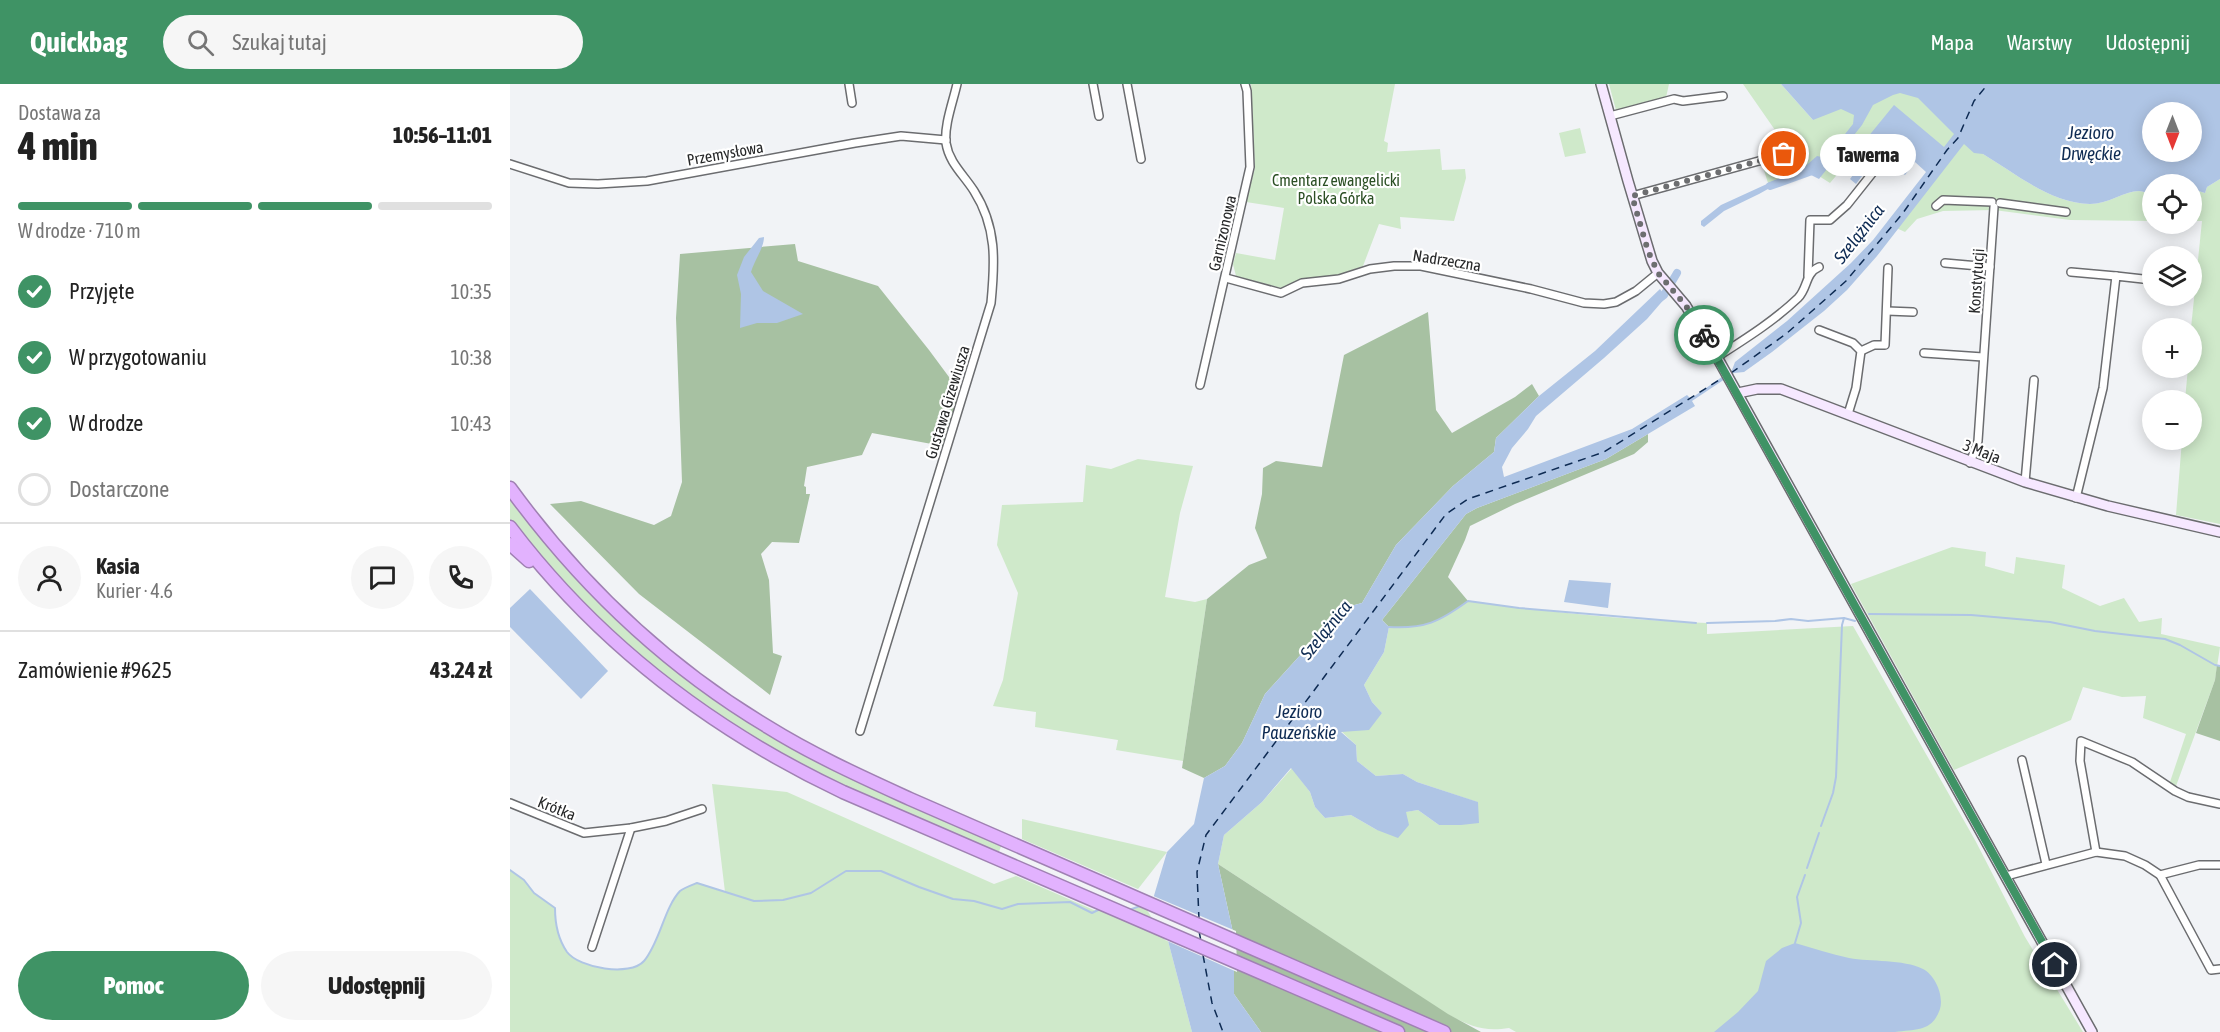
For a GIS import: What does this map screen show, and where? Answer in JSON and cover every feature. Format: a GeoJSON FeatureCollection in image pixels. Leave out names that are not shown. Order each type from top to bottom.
{"type":"FeatureCollection","features":[{"type":"Feature","properties":{"kind":"highway"},"geometry":{"type":"LineString","coordinates":[[510,488],[533,520],[595,590],[654,646],[707,687],[769,728],[814,753],[910,799],[1444,1032]]}},
{"type":"Feature","properties":{"kind":"highway"},"geometry":{"type":"LineString","coordinates":[[510,527],[562,590]]}},
{"type":"Feature","properties":{"kind":"highway"},"geometry":{"type":"LineString","coordinates":[[510,544],[650,672],[691,704],[755,747],[843,792],[1398,1032]]}},
{"type":"Feature","properties":{"kind":"main road"},"geometry":{"type":"LineString","coordinates":[[1601,84],[1648,251],[1658,273],[1686,306],[1719,359],[2092,1032]]}},
{"type":"Feature","properties":{"kind":"main road","name":"3 Maja"},"geometry":{"type":"LineString","coordinates":[[1735,389],[1781,389],[1970,463],[2025,482],[2076,498],[2220,532]]}},
{"type":"Feature","properties":{"kind":"street"},"geometry":{"type":"LineString","coordinates":[[849,84],[852,103]]}},
{"type":"Feature","properties":{"kind":"street"},"geometry":{"type":"LineString","coordinates":[[946,140],[957,84]]}},
{"type":"Feature","properties":{"kind":"street"},"geometry":{"type":"LineString","coordinates":[[1093,84],[1099,116]]}},
{"type":"Feature","properties":{"kind":"street"},"geometry":{"type":"LineString","coordinates":[[1126,84],[1141,159]]}},
{"type":"Feature","properties":{"kind":"street","name":"Garnizonowa"},"geometry":{"type":"LineString","coordinates":[[1200,385],[1250,167],[1245,84]]}},
{"type":"Feature","properties":{"kind":"street"},"geometry":{"type":"LineString","coordinates":[[1610,116],[1674,99],[1683,101],[1723,96]]}},
{"type":"Feature","properties":{"kind":"street","name":"Przemysłowa"},"geometry":{"type":"LineString","coordinates":[[510,164],[569,183],[598,184],[647,181],[901,136],[946,140]]}},
{"type":"Feature","properties":{"kind":"street","name":"Gustawa Gizewiusza"},"geometry":{"type":"LineString","coordinates":[[860,731],[992,303],[994,248],[989,223],[974,192],[958,172],[948,151],[946,140]]}},
{"type":"Feature","properties":{"kind":"street"},"geometry":{"type":"LineString","coordinates":[[1632,196],[1784,154]]}},
{"type":"Feature","properties":{"kind":"street"},"geometry":{"type":"LineString","coordinates":[[1719,359],[1764,327],[1804,291],[1808,276],[1810,220],[1830,220],[1847,205],[1878,166]]}},
{"type":"Feature","properties":{"kind":"street"},"geometry":{"type":"LineString","coordinates":[[1936,206],[1943,200],[2066,212]]}},
{"type":"Feature","properties":{"kind":"street","name":"Konstytucji"},"geometry":{"type":"LineString","coordinates":[[1970,463],[1978,441],[1995,204]]}},
{"type":"Feature","properties":{"kind":"street"},"geometry":{"type":"LineString","coordinates":[[1945,263],[1990,267]]}},
{"type":"Feature","properties":{"kind":"street","name":"Nadrzeczna"},"geometry":{"type":"LineString","coordinates":[[1226,278],[1281,293],[1302,283],[1338,279],[1370,269],[1420,266],[1531,289],[1584,303],[1604,304],[1616,302],[1636,291],[1658,273]]}},
{"type":"Feature","properties":{"kind":"street"},"geometry":{"type":"LineString","coordinates":[[1808,276],[1819,267]]}},
{"type":"Feature","properties":{"kind":"street"},"geometry":{"type":"LineString","coordinates":[[1861,351],[1874,345],[1886,345],[1888,268]]}},
{"type":"Feature","properties":{"kind":"street"},"geometry":{"type":"LineString","coordinates":[[2071,272],[2142,279]]}},
{"type":"Feature","properties":{"kind":"street"},"geometry":{"type":"LineString","coordinates":[[2076,498],[2103,388],[2116,276]]}},
{"type":"Feature","properties":{"kind":"street"},"geometry":{"type":"LineString","coordinates":[[1887,310],[1913,312]]}},
{"type":"Feature","properties":{"kind":"street"},"geometry":{"type":"LineString","coordinates":[[1819,330],[1853,343],[1861,351]]}},
{"type":"Feature","properties":{"kind":"street"},"geometry":{"type":"LineString","coordinates":[[1848,414],[1856,388],[1861,351]]}},
{"type":"Feature","properties":{"kind":"street"},"geometry":{"type":"LineString","coordinates":[[1924,353],[1983,357]]}},
{"type":"Feature","properties":{"kind":"street"},"geometry":{"type":"LineString","coordinates":[[2025,482],[2034,380]]}},
{"type":"Feature","properties":{"kind":"street"},"geometry":{"type":"LineString","coordinates":[[2096,852],[2080,761],[2081,741],[2132,762],[2175,791],[2188,797],[2220,804]]}},
{"type":"Feature","properties":{"kind":"street"},"geometry":{"type":"LineString","coordinates":[[2022,760],[2046,864]]}},
{"type":"Feature","properties":{"kind":"street","name":"Krótka"},"geometry":{"type":"LineString","coordinates":[[510,803],[584,833],[631,828],[666,821],[702,809]]}},
{"type":"Feature","properties":{"kind":"street"},"geometry":{"type":"LineString","coordinates":[[592,947],[631,828]]}},
{"type":"Feature","properties":{"kind":"street"},"geometry":{"type":"LineString","coordinates":[[2006,876],[2096,852],[2125,856],[2160,875],[2211,970],[2220,969]]}},
{"type":"Feature","properties":{"kind":"street"},"geometry":{"type":"LineString","coordinates":[[2160,875],[2199,865],[2220,865]]}},
{"type":"Feature","properties":{"kind":"green space","name":"Cmentarz ewangelicki Polska Górka"},"geometry":{"type":"Polygon","coordinates":[[[1251,84],[1395,84],[1384,141],[1388,143],[1387,152],[1440,149],[1442,170],[1465,169],[1466,178],[1454,221],[1400,217],[1401,229],[1379,224],[1363,266],[1338,275],[1301,279],[1281,288],[1236,276],[1233,264],[1236,253],[1275,260],[1284,208],[1246,202],[1255,168],[1251,84]]]}},
{"type":"Feature","properties":{"kind":"green space"},"geometry":{"type":"Polygon","coordinates":[[[1609,84],[1669,84],[1665,102],[1617,114],[1609,84]]]}},
{"type":"Feature","properties":{"kind":"green space"},"geometry":{"type":"Polygon","coordinates":[[[1743,84],[1781,84],[1813,120],[1822,84],[2220,84],[2220,171],[1983,154],[2047,193],[2075,202],[2097,203],[2128,193],[2142,192],[2142,221],[2070,220],[1994,210],[1943,211],[1917,219],[1905,232],[1892,226],[1947,151],[1886,117],[1830,183],[1811,171],[1769,186],[1761,161],[1784,154],[1786,146],[1743,84]]]}},
{"type":"Feature","properties":{"kind":"green space"},"geometry":{"type":"Polygon","coordinates":[[[1580,128],[1586,153],[1565,157],[1559,133],[1580,128]]]}},
{"type":"Feature","properties":{"kind":"green space"},"geometry":{"type":"Polygon","coordinates":[[[2220,179],[2220,524],[2176,515],[2181,450],[2202,450],[2202,390],[2186,390],[2187,378],[2202,378],[2202,318],[2192,318],[2193,306],[2202,306],[2202,246],[2199,246],[2202,234],[2202,192],[2205,193],[2207,187],[2220,179]]]}},
{"type":"Feature","properties":{"kind":"green space"},"geometry":{"type":"Polygon","coordinates":[[[795,244],[798,261],[878,286],[949,377],[961,405],[948,447],[872,433],[862,455],[807,467],[804,486],[806,494],[810,494],[799,543],[772,542],[761,554],[769,580],[773,653],[782,656],[770,695],[639,594],[550,504],[581,501],[654,525],[671,516],[682,482],[676,318],[680,254],[795,244]]]}},
{"type":"Feature","properties":{"kind":"green space"},"geometry":{"type":"Polygon","coordinates":[[[1428,312],[1436,410],[1452,433],[1515,397],[1532,384],[1539,396],[1496,438],[1494,452],[1453,486],[1396,545],[1362,603],[1343,608],[1265,694],[1242,743],[1225,766],[1204,778],[1182,768],[1207,599],[1249,565],[1267,558],[1255,528],[1262,494],[1263,468],[1276,461],[1322,467],[1344,355],[1428,312]]]}},
{"type":"Feature","properties":{"kind":"green space"},"geometry":{"type":"Polygon","coordinates":[[[1648,434],[1648,442],[1634,454],[1515,504],[1470,526],[1448,577],[1468,601],[1458,608],[1431,623],[1412,627],[1389,627],[1382,620],[1466,514],[1606,459],[1648,434]]]}},
{"type":"Feature","properties":{"kind":"green space"},"geometry":{"type":"Polygon","coordinates":[[[1138,459],[1193,466],[1180,513],[1165,597],[1195,602],[1207,599],[1183,761],[1116,750],[1118,740],[1035,727],[1036,712],[993,706],[1003,680],[1018,593],[997,545],[1002,505],[1083,502],[1086,465],[1111,469],[1138,459]]]}},
{"type":"Feature","properties":{"kind":"green space"},"geometry":{"type":"Polygon","coordinates":[[[510,496],[706,692],[1002,844],[998,854],[819,776],[698,704],[606,628],[529,545],[510,520],[510,496]]]}},
{"type":"Feature","properties":{"kind":"green space"},"geometry":{"type":"Polygon","coordinates":[[[1952,547],[1986,552],[1985,566],[2014,574],[2016,557],[2065,565],[2062,588],[2100,606],[2124,598],[2139,622],[2162,618],[2161,634],[2220,647],[2215,680],[2176,786],[2170,782],[2186,734],[2143,718],[2146,696],[2122,697],[2083,687],[2071,720],[1954,770],[1851,584],[1952,547]]]}},
{"type":"Feature","properties":{"kind":"green space"},"geometry":{"type":"Polygon","coordinates":[[[1468,601],[1587,615],[1707,623],[1707,634],[1853,626],[1975,840],[2025,937],[2083,1032],[1516,1032],[1509,1028],[1484,1028],[1470,1025],[1447,1014],[1218,864],[1224,835],[1262,802],[1292,768],[1310,792],[1315,807],[1325,818],[1351,815],[1377,830],[1405,812],[1418,810],[1439,825],[1477,802],[1417,782],[1403,774],[1376,776],[1357,761],[1356,745],[1341,731],[1382,713],[1372,702],[1364,685],[1384,652],[1389,627],[1431,622],[1468,601]]]}},
{"type":"Feature","properties":{"kind":"green space"},"geometry":{"type":"Polygon","coordinates":[[[2217,665],[2220,666],[2220,741],[2196,733],[2215,680],[2217,665]]]}},
{"type":"Feature","properties":{"kind":"green space"},"geometry":{"type":"Polygon","coordinates":[[[712,784],[787,792],[994,884],[1016,876],[1096,911],[1102,908],[1119,912],[1152,903],[1167,937],[1192,1032],[510,1032],[510,870],[524,880],[534,893],[555,908],[559,936],[567,952],[573,958],[605,968],[637,966],[650,953],[670,906],[680,891],[697,883],[725,892],[712,784]]]}},
{"type":"Feature","properties":{"kind":"green space"},"geometry":{"type":"Polygon","coordinates":[[[1022,819],[1167,852],[1138,889],[1022,839],[1022,819]]]}},
{"type":"Feature","properties":{"kind":"green space"},"geometry":{"type":"Polygon","coordinates":[[[1218,864],[1448,1014],[1481,1032],[1261,1032],[1234,994],[1234,937],[1218,864]]]}},
{"type":"Feature","properties":{"kind":"water"},"geometry":{"type":"Polygon","coordinates":[[[1781,84],[2220,84],[2220,179],[2207,187],[2205,193],[2202,192],[2202,174],[2142,174],[2142,192],[2128,193],[2097,203],[2075,202],[2047,193],[1983,154],[1974,153],[1964,144],[1877,256],[1847,290],[1772,352],[1744,372],[1734,373],[1692,401],[1695,406],[1606,459],[1466,514],[1382,620],[1389,627],[1384,652],[1364,685],[1372,702],[1382,713],[1369,730],[1341,732],[1356,745],[1357,761],[1376,776],[1403,774],[1417,782],[1478,802],[1479,823],[1439,825],[1418,810],[1406,812],[1409,825],[1398,838],[1377,830],[1351,815],[1325,818],[1315,807],[1310,792],[1291,768],[1262,802],[1224,835],[1218,864],[1234,937],[1234,994],[1261,1032],[1192,1032],[1167,937],[1150,909],[1167,852],[1194,824],[1204,778],[1225,766],[1242,743],[1265,694],[1343,608],[1362,603],[1396,545],[1453,486],[1494,452],[1496,438],[1539,396],[1595,351],[1660,289],[1666,297],[1647,319],[1536,416],[1512,448],[1502,467],[1504,477],[1632,429],[1687,395],[1690,398],[1693,397],[1732,370],[1735,362],[1787,321],[1851,263],[1873,240],[1926,172],[1915,162],[1905,175],[1878,155],[1856,184],[1850,179],[1864,160],[1854,154],[1894,105],[1944,147],[1954,134],[1918,98],[1900,93],[1893,95],[1873,105],[1862,125],[1819,179],[1811,175],[1804,176],[1802,173],[1724,211],[1704,227],[1701,225],[1701,221],[1721,205],[1801,170],[1817,156],[1826,158],[1853,124],[1854,115],[1841,109],[1813,120],[1781,84]]]}},
{"type":"Feature","properties":{"kind":"water"},"geometry":{"type":"Polygon","coordinates":[[[764,237],[751,272],[763,291],[803,314],[777,323],[757,323],[740,328],[741,294],[737,275],[744,257],[759,238],[764,237]]]}},
{"type":"Feature","properties":{"kind":"water"},"geometry":{"type":"Polygon","coordinates":[[[1569,580],[1611,583],[1608,608],[1564,602],[1569,580]]]}},
{"type":"Feature","properties":{"kind":"water"},"geometry":{"type":"Polygon","coordinates":[[[530,589],[608,671],[581,699],[510,627],[510,608],[530,589]]]}},
{"type":"Feature","properties":{"kind":"water"},"geometry":{"type":"Polygon","coordinates":[[[1795,943],[1849,958],[1897,962],[1923,969],[1935,981],[1940,992],[1941,1004],[1937,1016],[1933,1022],[1923,1028],[1895,1032],[1714,1032],[1758,991],[1766,961],[1782,948],[1795,943]]]}},
{"type":"Feature","properties":{"kind":"pier"},"geometry":{"type":"Polygon","coordinates":[[[1151,895],[1236,931],[1237,972],[1165,940],[1147,910],[1151,895]]]}},
{"type":"Feature","properties":{"kind":"waterway"},"geometry":{"type":"LineString","coordinates":[[1770,186],[1812,171]]}},
{"type":"Feature","properties":{"kind":"waterway"},"geometry":{"type":"LineString","coordinates":[[1656,301],[1664,295],[1677,273]]}},
{"type":"Feature","properties":{"kind":"waterway"},"geometry":{"type":"LineString","coordinates":[[1389,627],[1412,627],[1431,623],[1468,601],[1519,608],[1696,623]]}},
{"type":"Feature","properties":{"kind":"waterway"},"geometry":{"type":"LineString","coordinates":[[1869,614],[1971,615],[2050,622],[2095,631],[2165,639],[2220,666]]}},
{"type":"Feature","properties":{"kind":"waterway"},"geometry":{"type":"LineString","coordinates":[[1707,623],[1844,618],[1855,621]]}},
{"type":"Feature","properties":{"kind":"waterway"},"geometry":{"type":"LineString","coordinates":[[1821,826],[1833,793],[1836,777],[1844,618]]}},
{"type":"Feature","properties":{"kind":"waterway"},"geometry":{"type":"LineString","coordinates":[[1807,868],[1819,833]]}},
{"type":"Feature","properties":{"kind":"waterway"},"geometry":{"type":"LineString","coordinates":[[510,870],[524,880],[534,893],[555,908],[561,942],[573,958],[593,966],[617,969],[628,969],[644,961],[675,898],[680,891],[697,883],[754,901],[783,900],[811,893],[846,871],[881,871],[953,899],[974,901],[1002,909],[1018,904],[1070,902],[1092,913],[1100,909]]}},
{"type":"Feature","properties":{"kind":"waterway"},"geometry":{"type":"LineString","coordinates":[[1795,943],[1801,923],[1797,897],[1805,875]]}},
{"type":"Feature","properties":{"kind":"waterway"},"geometry":{"type":"LineString","coordinates":[[1129,910],[1143,905]]}},
{"type":"Feature","properties":{"kind":"ferry route"},"geometry":{"type":"LineString","coordinates":[[1731,373],[1786,334],[1846,281],[1903,213],[1958,138],[1974,101],[1988,84]]}},
{"type":"Feature","properties":{"kind":"ferry route"},"geometry":{"type":"LineString","coordinates":[[1199,920],[1197,872],[1206,835],[1446,514],[1468,499],[1604,452],[1724,377]]}},
{"type":"Feature","properties":{"kind":"ferry route"},"geometry":{"type":"LineString","coordinates":[[1199,931],[1201,941]]}},
{"type":"Feature","properties":{"kind":"ferry route"},"geometry":{"type":"LineString","coordinates":[[1203,955],[1212,1003],[1223,1032]]}},
{"type":"Feature","properties":{"kind":"way so far"},"geometry":{"type":"LineString","coordinates":[[1704,335],[1686,306],[1658,273],[1648,251],[1632,196],[1784,154]]}},
{"type":"Feature","properties":{"kind":"place","name":"Tawerna"},"geometry":{"type":"Point","coordinates":[1784,154]}},
{"type":"Feature","properties":{"kind":"route"},"geometry":{"type":"LineString","coordinates":[[1704,335],[2055,965]]}},
{"type":"Feature","properties":{"kind":"water label","name":"Jezioro Drwęckie"},"geometry":{"type":"Point","coordinates":[2091,143]}},
{"type":"Feature","properties":{"kind":"water label","name":"Szelążnica"},"geometry":{"type":"Point","coordinates":[1859,234]}},
{"type":"Feature","properties":{"kind":"water label","name":"Szelążnica"},"geometry":{"type":"Point","coordinates":[1326,630]}},
{"type":"Feature","properties":{"kind":"water label","name":"Jezioro Pauzeńskie"},"geometry":{"type":"Point","coordinates":[1299,722]}}]}
